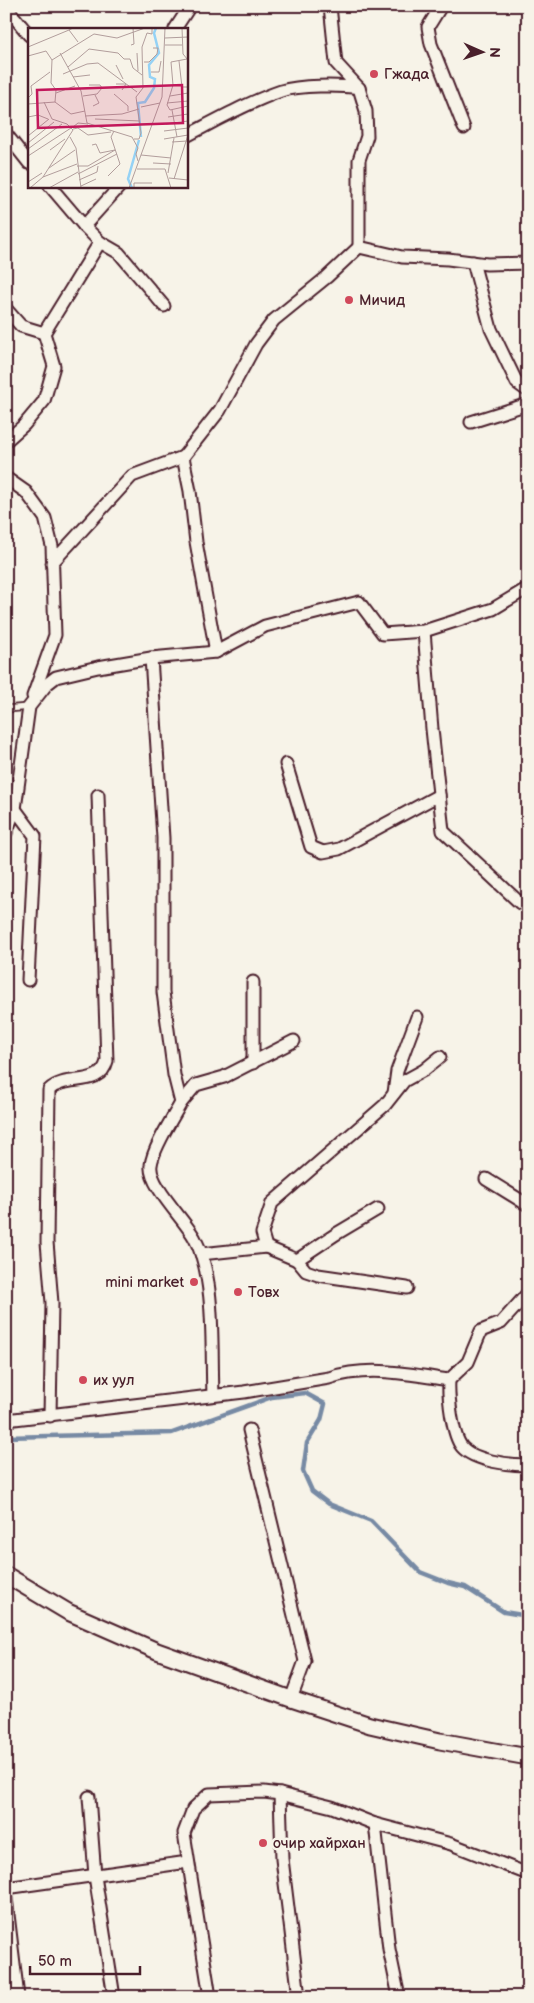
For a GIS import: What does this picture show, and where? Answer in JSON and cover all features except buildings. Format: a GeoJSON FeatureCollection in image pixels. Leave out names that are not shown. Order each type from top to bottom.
{"type":"FeatureCollection","features":[{"type":"Feature","properties":{"kind":"street"},"geometry":{"type":"LineString","coordinates":[[6,6],[28,34]]}},
{"type":"Feature","properties":{"kind":"street"},"geometry":{"type":"LineString","coordinates":[[170,28],[180,6]]}},
{"type":"Feature","properties":{"kind":"street"},"geometry":{"type":"LineString","coordinates":[[176,28],[190,6]]}},
{"type":"Feature","properties":{"kind":"street"},"geometry":{"type":"LineString","coordinates":[[52,563],[132,476],[183,457],[220,410],[256,344],[274,320],[327,277],[359,246],[359,160],[367,136],[366,111],[359,88],[336,63],[330,6]]}},
{"type":"Feature","properties":{"kind":"street"},"geometry":{"type":"LineString","coordinates":[[441,6],[428,27],[431,44],[464,128]]}},
{"type":"Feature","properties":{"kind":"street"},"geometry":{"type":"LineString","coordinates":[[188,135],[283,90],[339,85],[359,88]]}},
{"type":"Feature","properties":{"kind":"street"},"geometry":{"type":"LineString","coordinates":[[6,134],[28,162]]}},
{"type":"Feature","properties":{"kind":"street"},"geometry":{"type":"LineString","coordinates":[[52,188],[100,242],[119,253],[164,306]]}},
{"type":"Feature","properties":{"kind":"street"},"geometry":{"type":"LineString","coordinates":[[84,226],[117,188]]}},
{"type":"Feature","properties":{"kind":"street"},"geometry":{"type":"LineString","coordinates":[[6,441],[24,425],[44,401],[54,366],[44,333],[100,242]]}},
{"type":"Feature","properties":{"kind":"street"},"geometry":{"type":"LineString","coordinates":[[359,246],[402,257],[448,259],[487,264],[528,263]]}},
{"type":"Feature","properties":{"kind":"street"},"geometry":{"type":"LineString","coordinates":[[473,262],[491,329],[517,383],[528,391]]}},
{"type":"Feature","properties":{"kind":"street"},"geometry":{"type":"LineString","coordinates":[[6,309],[21,326],[44,333]]}},
{"type":"Feature","properties":{"kind":"street"},"geometry":{"type":"LineString","coordinates":[[471,422],[528,404]]}},
{"type":"Feature","properties":{"kind":"street"},"geometry":{"type":"LineString","coordinates":[[183,457],[216,652]]}},
{"type":"Feature","properties":{"kind":"street"},"geometry":{"type":"LineString","coordinates":[[6,478],[26,492],[45,518],[52,546],[55,635],[30,707],[15,810],[6,833]]}},
{"type":"Feature","properties":{"kind":"street"},"geometry":{"type":"LineString","coordinates":[[30,707],[46,684],[56,677],[98,666],[151,658],[216,652],[265,626],[359,602],[383,634],[424,631],[493,609],[528,588]]}},
{"type":"Feature","properties":{"kind":"street"},"geometry":{"type":"LineString","coordinates":[[424,631],[443,831],[525,904]]}},
{"type":"Feature","properties":{"kind":"street"},"geometry":{"type":"LineString","coordinates":[[151,658],[163,838],[163,992],[174,1075],[181,1103]]}},
{"type":"Feature","properties":{"kind":"street"},"geometry":{"type":"LineString","coordinates":[[286,764],[311,847],[322,852],[339,849],[439,795]]}},
{"type":"Feature","properties":{"kind":"street"},"geometry":{"type":"LineString","coordinates":[[50,1416],[52,1302],[48,1242],[49,1090],[55,1084],[98,1076],[104,1070],[107,1061],[98,795]]}},
{"type":"Feature","properties":{"kind":"street"},"geometry":{"type":"LineString","coordinates":[[15,810],[35,836],[28,980]]}},
{"type":"Feature","properties":{"kind":"street"},"geometry":{"type":"LineString","coordinates":[[253,982],[253,1063]]}},
{"type":"Feature","properties":{"kind":"street"},"geometry":{"type":"LineString","coordinates":[[393,1095],[397,1071],[417,1017]]}},
{"type":"Feature","properties":{"kind":"street"},"geometry":{"type":"LineString","coordinates":[[213,1394],[209,1288],[202,1254],[195,1238],[156,1185],[150,1167],[156,1151],[181,1103],[196,1085],[224,1077],[294,1041]]}},
{"type":"Feature","properties":{"kind":"street"},"geometry":{"type":"LineString","coordinates":[[266,1247],[262,1233],[272,1203],[386,1105],[404,1081],[424,1070],[440,1057]]}},
{"type":"Feature","properties":{"kind":"street"},"geometry":{"type":"LineString","coordinates":[[486,1179],[528,1205]]}},
{"type":"Feature","properties":{"kind":"street"},"geometry":{"type":"LineString","coordinates":[[297,1260],[378,1209]]}},
{"type":"Feature","properties":{"kind":"street"},"geometry":{"type":"LineString","coordinates":[[202,1254],[266,1247],[297,1260],[306,1271],[318,1275],[407,1288]]}},
{"type":"Feature","properties":{"kind":"street"},"geometry":{"type":"LineString","coordinates":[[528,1293],[501,1323],[481,1331],[468,1362],[449,1380],[448,1401],[461,1446],[471,1454],[508,1465],[528,1465]]}},
{"type":"Feature","properties":{"kind":"street"},"geometry":{"type":"LineString","coordinates":[[6,1420],[50,1416],[213,1394],[244,1392],[329,1378],[341,1374],[383,1370],[449,1380]]}},
{"type":"Feature","properties":{"kind":"street"},"geometry":{"type":"LineString","coordinates":[[249,1430],[305,1662],[291,1699]]}},
{"type":"Feature","properties":{"kind":"street"},"geometry":{"type":"LineString","coordinates":[[6,1574],[68,1612],[157,1651],[291,1699],[370,1725],[440,1741],[528,1757]]}},
{"type":"Feature","properties":{"kind":"street"},"geometry":{"type":"LineString","coordinates":[[210,1997],[184,1833],[193,1809],[209,1794],[264,1792],[332,1807],[375,1824],[451,1844],[528,1874]]}},
{"type":"Feature","properties":{"kind":"street"},"geometry":{"type":"LineString","coordinates":[[280,1794],[282,1858],[299,1997]]}},
{"type":"Feature","properties":{"kind":"street"},"geometry":{"type":"LineString","coordinates":[[89,1797],[95,1876],[114,1997]]}},
{"type":"Feature","properties":{"kind":"street"},"geometry":{"type":"LineString","coordinates":[[375,1824],[389,1949],[399,1997]]}},
{"type":"Feature","properties":{"kind":"street"},"geometry":{"type":"LineString","coordinates":[[6,1888],[188,1862]]}},
{"type":"Feature","properties":{"kind":"street"},"geometry":{"type":"LineString","coordinates":[[6,1898],[18,1997]]}},
{"type":"Feature","properties":{"kind":"lane"},"geometry":{"type":"LineString","coordinates":[[6,709],[30,707]]}},
{"type":"Feature","properties":{"kind":"waterway"},"geometry":{"type":"LineString","coordinates":[[6,1437],[172,1433],[272,1397],[305,1393],[325,1404],[321,1420],[307,1443],[303,1471],[312,1491],[329,1504],[371,1521],[420,1572],[448,1583],[465,1587],[504,1612],[528,1616]]}},
{"type":"Feature","properties":{"kind":"place","name":"Гжада"},"geometry":{"type":"Point","coordinates":[374,74]}},
{"type":"Feature","properties":{"kind":"place","name":"Мичид"},"geometry":{"type":"Point","coordinates":[349,300]}},
{"type":"Feature","properties":{"kind":"place","name":"mini market"},"geometry":{"type":"Point","coordinates":[194,1282]}},
{"type":"Feature","properties":{"kind":"place","name":"Товх"},"geometry":{"type":"Point","coordinates":[238,1292]}},
{"type":"Feature","properties":{"kind":"place","name":"их уул"},"geometry":{"type":"Point","coordinates":[83,1380]}},
{"type":"Feature","properties":{"kind":"place","name":"очир хайрхан"},"geometry":{"type":"Point","coordinates":[263,1843]}}]}
